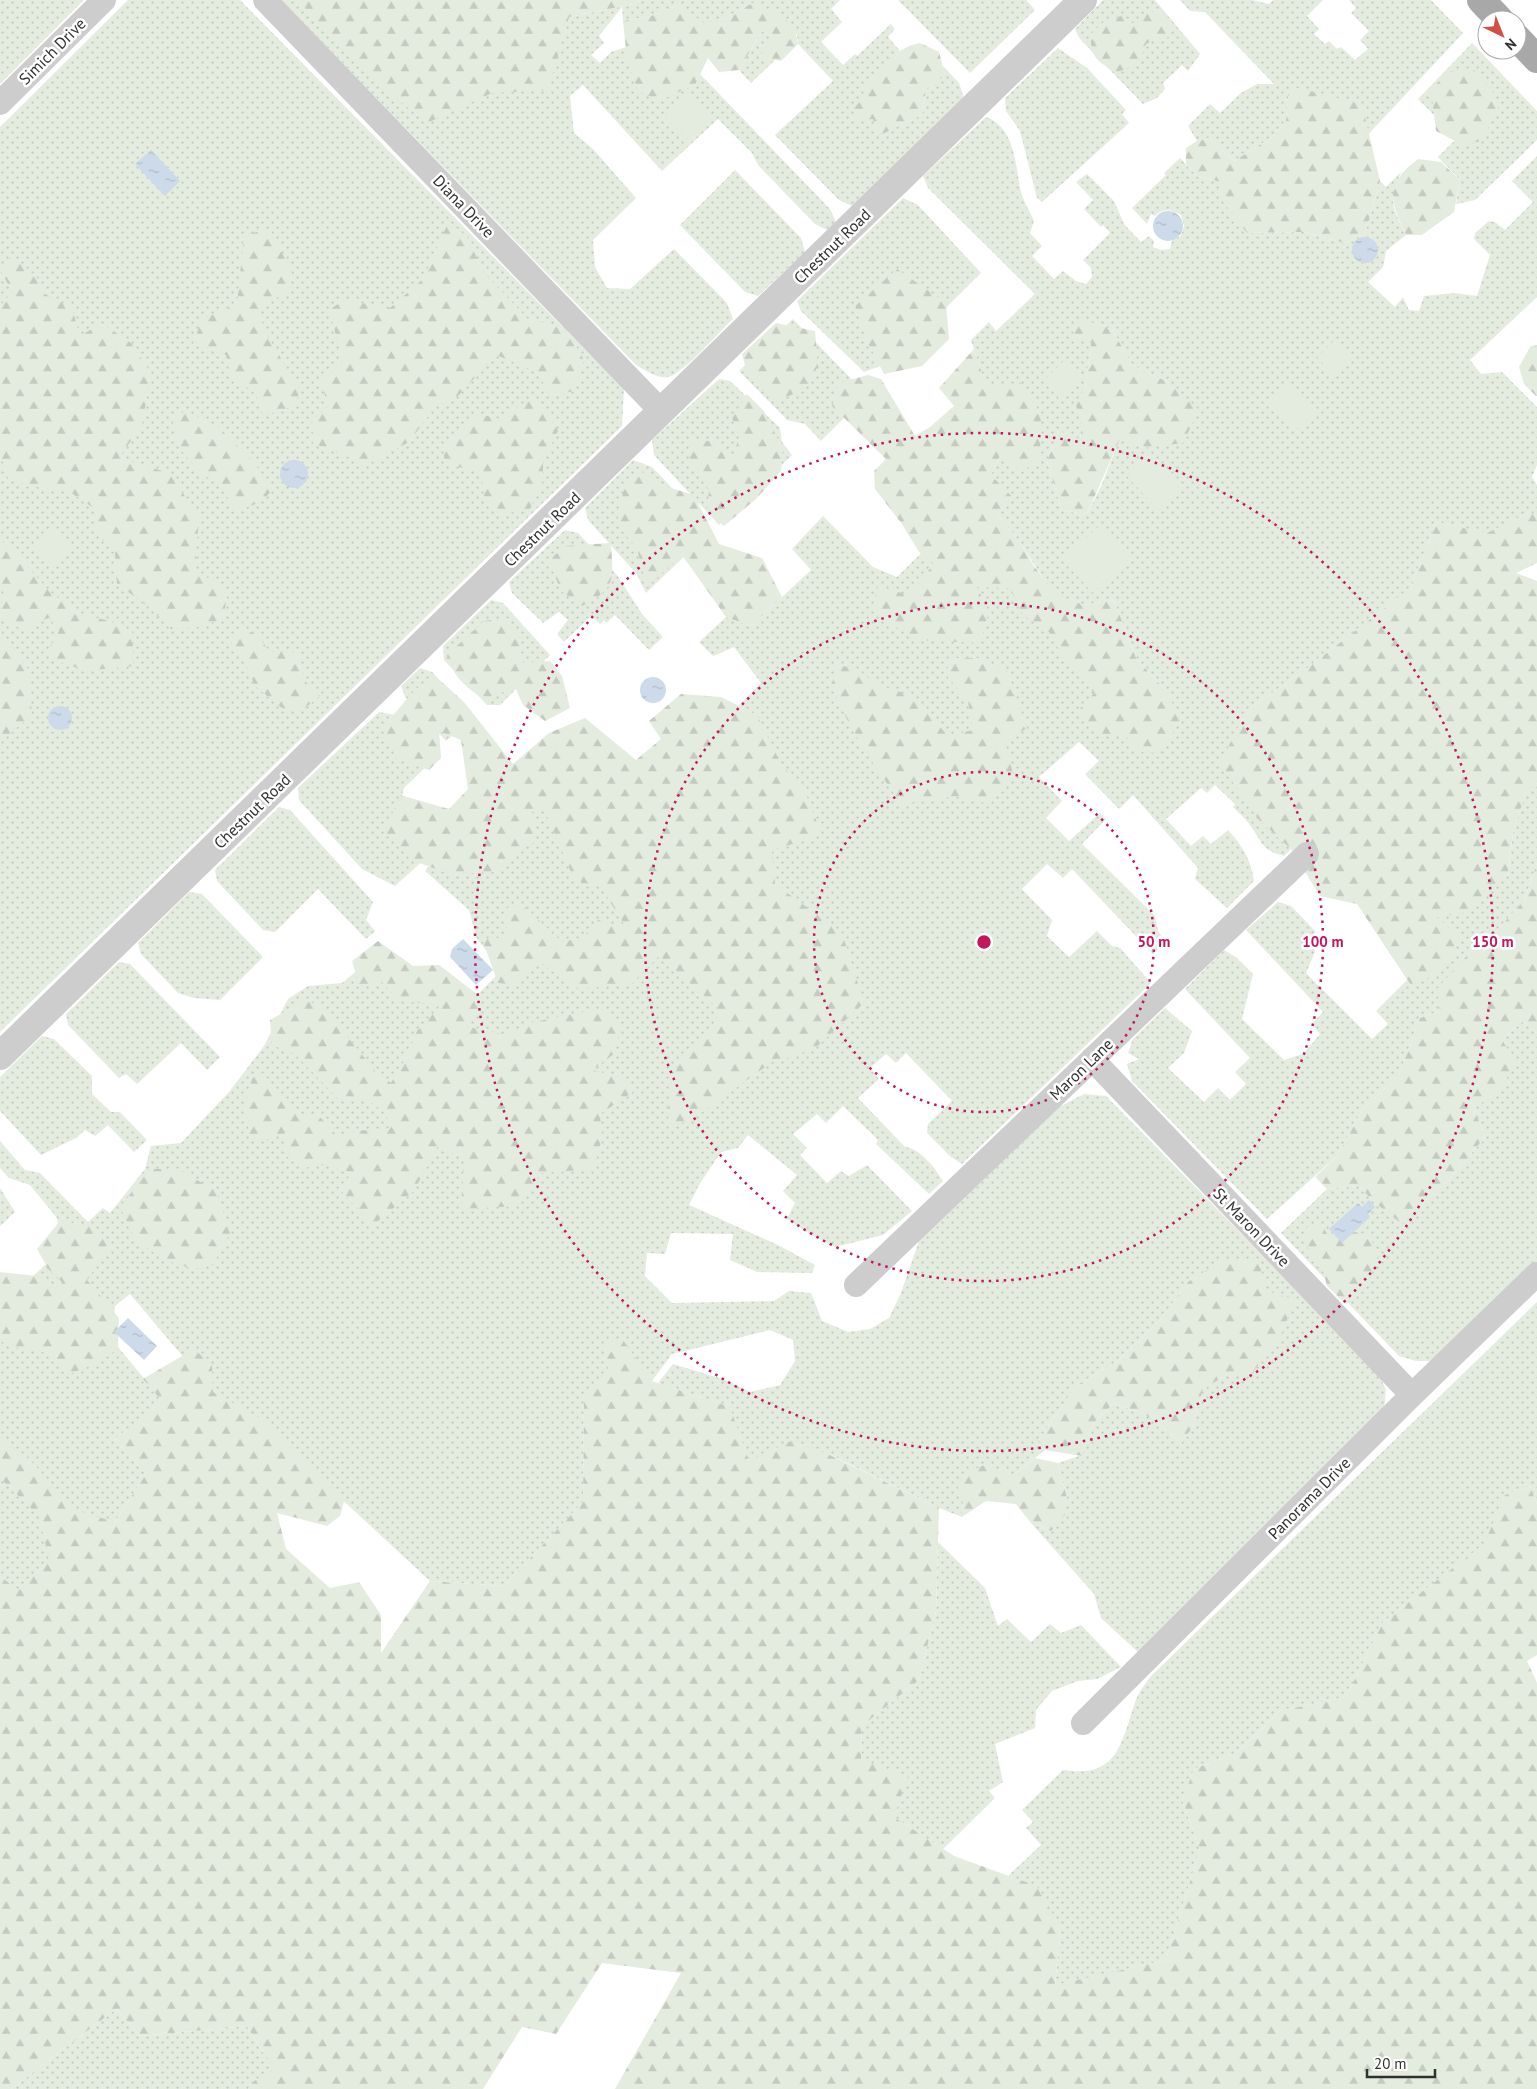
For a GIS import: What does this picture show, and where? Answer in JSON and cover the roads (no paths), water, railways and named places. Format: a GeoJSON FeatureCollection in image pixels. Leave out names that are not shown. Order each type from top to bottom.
{"type":"FeatureCollection","features":[{"type":"Feature","properties":{"kind":"main road"},"geometry":{"type":"LineString","coordinates":[[1481,0],[1490,10]]}},
{"type":"Feature","properties":{"kind":"main road"},"geometry":{"type":"LineString","coordinates":[[1527,48],[1537,59]]}},
{"type":"Feature","properties":{"kind":"street","name":"Simich Drive"},"geometry":{"type":"LineString","coordinates":[[0,103],[104,0]]}},
{"type":"Feature","properties":{"kind":"street","name":"Diana Drive"},"geometry":{"type":"LineString","coordinates":[[265,0],[662,412]]}},
{"type":"Feature","properties":{"kind":"street","name":"Chestnut Road"},"geometry":{"type":"LineString","coordinates":[[0,1056],[1083,0]]}},
{"type":"Feature","properties":{"kind":"street","name":"Maron Lane"},"geometry":{"type":"LineString","coordinates":[[856,1286],[1307,854]]}},
{"type":"Feature","properties":{"kind":"street","name":"St Maron Drive"},"geometry":{"type":"LineString","coordinates":[[1092,1059],[1412,1394]]}},
{"type":"Feature","properties":{"kind":"street","name":"Panorama Drive"},"geometry":{"type":"LineString","coordinates":[[1083,1723],[1412,1394],[1537,1274]]}},
{"type":"Feature","properties":{"kind":"water"},"geometry":{"type":"Polygon","coordinates":[[[151,150],[180,181],[165,196],[135,164],[151,150]]]}},
{"type":"Feature","properties":{"kind":"water"},"geometry":{"type":"Polygon","coordinates":[[[1168,211],[1178,216],[1183,226],[1178,236],[1168,241],[1158,236],[1153,226],[1158,216],[1168,211]]]}},
{"type":"Feature","properties":{"kind":"water"},"geometry":{"type":"Polygon","coordinates":[[[1365,237],[1374,241],[1378,250],[1374,259],[1365,263],[1356,259],[1352,250],[1356,241],[1365,237]]]}},
{"type":"Feature","properties":{"kind":"water"},"geometry":{"type":"Polygon","coordinates":[[[294,460],[304,464],[308,474],[304,484],[294,488],[284,484],[280,474],[284,464],[294,460]]]}},
{"type":"Feature","properties":{"kind":"water"},"geometry":{"type":"Polygon","coordinates":[[[653,677],[662,681],[666,690],[662,699],[653,703],[644,699],[640,690],[644,681],[653,677]]]}},
{"type":"Feature","properties":{"kind":"water"},"geometry":{"type":"Polygon","coordinates":[[[60,706],[69,709],[72,718],[69,727],[60,730],[51,727],[48,718],[51,709],[60,706]]]}},
{"type":"Feature","properties":{"kind":"water"},"geometry":{"type":"Polygon","coordinates":[[[463,939],[493,970],[476,985],[450,957],[452,949],[463,939]]]}},
{"type":"Feature","properties":{"kind":"water"},"geometry":{"type":"Polygon","coordinates":[[[1369,1200],[1375,1207],[1368,1214],[1370,1217],[1342,1243],[1329,1229],[1358,1203],[1362,1207],[1369,1200]]]}},
{"type":"Feature","properties":{"kind":"water"},"geometry":{"type":"Polygon","coordinates":[[[128,1318],[157,1346],[144,1360],[114,1332],[128,1318]]]}}]}
